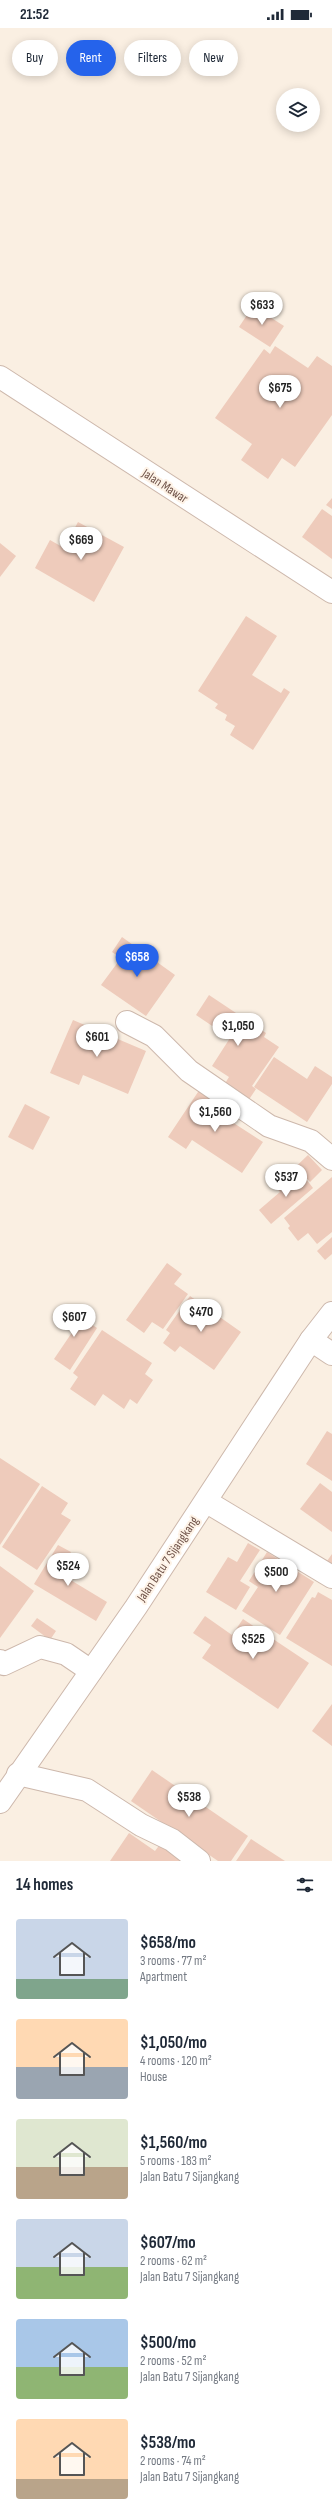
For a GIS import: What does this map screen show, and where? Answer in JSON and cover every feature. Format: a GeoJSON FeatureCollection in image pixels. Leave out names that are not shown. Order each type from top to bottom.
{"type":"FeatureCollection","features":[{"type":"Feature","properties":{"kind":"street","name":"Jalan Mawar"},"geometry":{"type":"LineString","coordinates":[[0,377],[332,592]]}},
{"type":"Feature","properties":{"kind":"street"},"geometry":{"type":"LineString","coordinates":[[127,1022],[154,1036],[189,1071],[269,1126],[311,1141],[332,1159]]}},
{"type":"Feature","properties":{"kind":"street","name":"Jalan Batu 7 Sijangkang"},"geometry":{"type":"LineString","coordinates":[[0,1802],[207,1502],[311,1340],[332,1313]]}},
{"type":"Feature","properties":{"kind":"street"},"geometry":{"type":"LineString","coordinates":[[311,1340],[332,1354]]}},
{"type":"Feature","properties":{"kind":"street"},"geometry":{"type":"LineString","coordinates":[[207,1502],[332,1577]]}},
{"type":"Feature","properties":{"kind":"street"},"geometry":{"type":"LineString","coordinates":[[0,1661],[4,1664],[40,1647],[66,1654],[91,1671]]}},
{"type":"Feature","properties":{"kind":"street"},"geometry":{"type":"LineString","coordinates":[[18,1774],[87,1790],[141,1825],[172,1840],[199,1861]]}},
{"type":"Feature","properties":{"kind":"building"},"geometry":{"type":"Polygon","coordinates":[[[253,306],[284,326],[270,347],[239,327],[253,306]]]}},
{"type":"Feature","properties":{"kind":"building"},"geometry":{"type":"Polygon","coordinates":[[[275,346],[308,368],[317,356],[332,366],[332,415],[295,467],[282,458],[268,479],[241,460],[252,444],[215,418],[264,349],[270,354],[275,346]]]}},
{"type":"Feature","properties":{"kind":"building"},"geometry":{"type":"Polygon","coordinates":[[[332,498],[332,509],[326,505],[332,498]]]}},
{"type":"Feature","properties":{"kind":"building"},"geometry":{"type":"Polygon","coordinates":[[[322,509],[332,516],[332,559],[302,537],[322,509]]]}},
{"type":"Feature","properties":{"kind":"building"},"geometry":{"type":"Polygon","coordinates":[[[78,522],[124,547],[94,602],[35,568],[50,540],[64,548],[78,522]]]}},
{"type":"Feature","properties":{"kind":"building"},"geometry":{"type":"Polygon","coordinates":[[[0,543],[16,556],[0,577],[0,543]]]}},
{"type":"Feature","properties":{"kind":"building"},"geometry":{"type":"Polygon","coordinates":[[[246,616],[277,636],[252,675],[281,693],[284,688],[290,692],[253,750],[230,735],[235,726],[225,720],[227,715],[215,708],[218,704],[198,691],[246,616]]]}},
{"type":"Feature","properties":{"kind":"building"},"geometry":{"type":"Polygon","coordinates":[[[122,937],[175,975],[146,1016],[101,985],[121,958],[112,952],[122,937]]]}},
{"type":"Feature","properties":{"kind":"building"},"geometry":{"type":"Polygon","coordinates":[[[209,995],[266,1033],[264,1037],[279,1047],[252,1086],[256,1089],[248,1101],[224,1085],[229,1077],[212,1066],[230,1038],[196,1015],[209,995]]]}},
{"type":"Feature","properties":{"kind":"building"},"geometry":{"type":"Polygon","coordinates":[[[73,1020],[146,1051],[128,1094],[83,1075],[79,1085],[50,1073],[73,1020]]]}},
{"type":"Feature","properties":{"kind":"building"},"geometry":{"type":"Polygon","coordinates":[[[274,1057],[307,1079],[315,1066],[332,1077],[332,1084],[307,1122],[254,1087],[274,1057]]]}},
{"type":"Feature","properties":{"kind":"building"},"geometry":{"type":"Polygon","coordinates":[[[200,1089],[218,1101],[212,1109],[263,1142],[242,1173],[192,1140],[186,1149],[168,1137],[200,1089]]]}},
{"type":"Feature","properties":{"kind":"building"},"geometry":{"type":"Polygon","coordinates":[[[25,1104],[50,1117],[33,1150],[8,1137],[25,1104]]]}},
{"type":"Feature","properties":{"kind":"building"},"geometry":{"type":"Polygon","coordinates":[[[308,1155],[322,1170],[310,1182],[302,1173],[292,1183],[285,1177],[308,1155]]]}},
{"type":"Feature","properties":{"kind":"building"},"geometry":{"type":"Polygon","coordinates":[[[303,1175],[313,1188],[271,1224],[259,1210],[280,1192],[275,1186],[284,1179],[290,1186],[303,1175]]]}},
{"type":"Feature","properties":{"kind":"building"},"geometry":{"type":"Polygon","coordinates":[[[332,1177],[332,1232],[317,1244],[308,1233],[298,1241],[288,1228],[290,1226],[284,1218],[332,1177]]]}},
{"type":"Feature","properties":{"kind":"building"},"geometry":{"type":"Polygon","coordinates":[[[332,1237],[332,1254],[325,1260],[317,1251],[332,1237]]]}},
{"type":"Feature","properties":{"kind":"building"},"geometry":{"type":"Polygon","coordinates":[[[167,1263],[182,1274],[174,1284],[188,1294],[163,1329],[152,1322],[144,1333],[126,1320],[167,1263]]]}},
{"type":"Feature","properties":{"kind":"building"},"geometry":{"type":"Polygon","coordinates":[[[190,1296],[241,1332],[214,1370],[180,1346],[175,1352],[163,1343],[170,1333],[166,1330],[190,1296]]]}},
{"type":"Feature","properties":{"kind":"building"},"geometry":{"type":"Polygon","coordinates":[[[67,1308],[97,1328],[70,1370],[54,1359],[73,1331],[58,1321],[67,1308]]]}},
{"type":"Feature","properties":{"kind":"building"},"geometry":{"type":"Polygon","coordinates":[[[102,1330],[152,1363],[145,1374],[153,1380],[137,1404],[130,1399],[124,1409],[103,1394],[95,1406],[70,1389],[78,1377],[73,1373],[102,1330]]]}},
{"type":"Feature","properties":{"kind":"building"},"geometry":{"type":"Polygon","coordinates":[[[327,1431],[332,1434],[332,1481],[306,1464],[327,1431]]]}},
{"type":"Feature","properties":{"kind":"building"},"geometry":{"type":"Polygon","coordinates":[[[0,1458],[40,1484],[0,1545],[0,1458]]]}},
{"type":"Feature","properties":{"kind":"building"},"geometry":{"type":"Polygon","coordinates":[[[320,1483],[332,1492],[332,1532],[300,1509],[320,1483]]]}},
{"type":"Feature","properties":{"kind":"building"},"geometry":{"type":"Polygon","coordinates":[[[42,1486],[68,1503],[61,1514],[71,1520],[37,1570],[2,1547],[42,1486]]]}},
{"type":"Feature","properties":{"kind":"building"},"geometry":{"type":"Polygon","coordinates":[[[248,1543],[260,1550],[240,1581],[250,1587],[236,1610],[206,1592],[228,1557],[237,1562],[248,1543]]]}},
{"type":"Feature","properties":{"kind":"building"},"geometry":{"type":"Polygon","coordinates":[[[58,1545],[71,1552],[59,1573],[107,1602],[96,1621],[34,1584],[58,1545]]]}},
{"type":"Feature","properties":{"kind":"building"},"geometry":{"type":"Polygon","coordinates":[[[267,1552],[314,1582],[280,1635],[242,1611],[258,1587],[249,1581],[267,1552]]]}},
{"type":"Feature","properties":{"kind":"building"},"geometry":{"type":"Polygon","coordinates":[[[332,1554],[332,1565],[327,1561],[332,1554]]]}},
{"type":"Feature","properties":{"kind":"building"},"geometry":{"type":"Polygon","coordinates":[[[0,1566],[34,1591],[0,1638],[0,1566]]]}},
{"type":"Feature","properties":{"kind":"building"},"geometry":{"type":"Polygon","coordinates":[[[318,1592],[332,1600],[332,1666],[286,1638],[312,1597],[315,1598],[318,1592]]]}},
{"type":"Feature","properties":{"kind":"building"},"geometry":{"type":"Polygon","coordinates":[[[205,1616],[232,1635],[243,1619],[309,1663],[278,1709],[202,1658],[211,1645],[193,1633],[205,1616]]]}},
{"type":"Feature","properties":{"kind":"building"},"geometry":{"type":"Polygon","coordinates":[[[37,1618],[56,1631],[50,1640],[31,1626],[37,1618]]]}},
{"type":"Feature","properties":{"kind":"building"},"geometry":{"type":"Polygon","coordinates":[[[332,1704],[332,1746],[312,1731],[332,1704]]]}},
{"type":"Feature","properties":{"kind":"building"},"geometry":{"type":"Polygon","coordinates":[[[152,1770],[248,1836],[231,1861],[218,1861],[131,1801],[152,1770]]]}},
{"type":"Feature","properties":{"kind":"building"},"geometry":{"type":"Polygon","coordinates":[[[129,1833],[155,1851],[161,1843],[188,1861],[110,1861],[129,1833]]]}},
{"type":"Feature","properties":{"kind":"building"},"geometry":{"type":"Polygon","coordinates":[[[251,1839],[285,1861],[236,1861],[251,1839]]]}}]}
